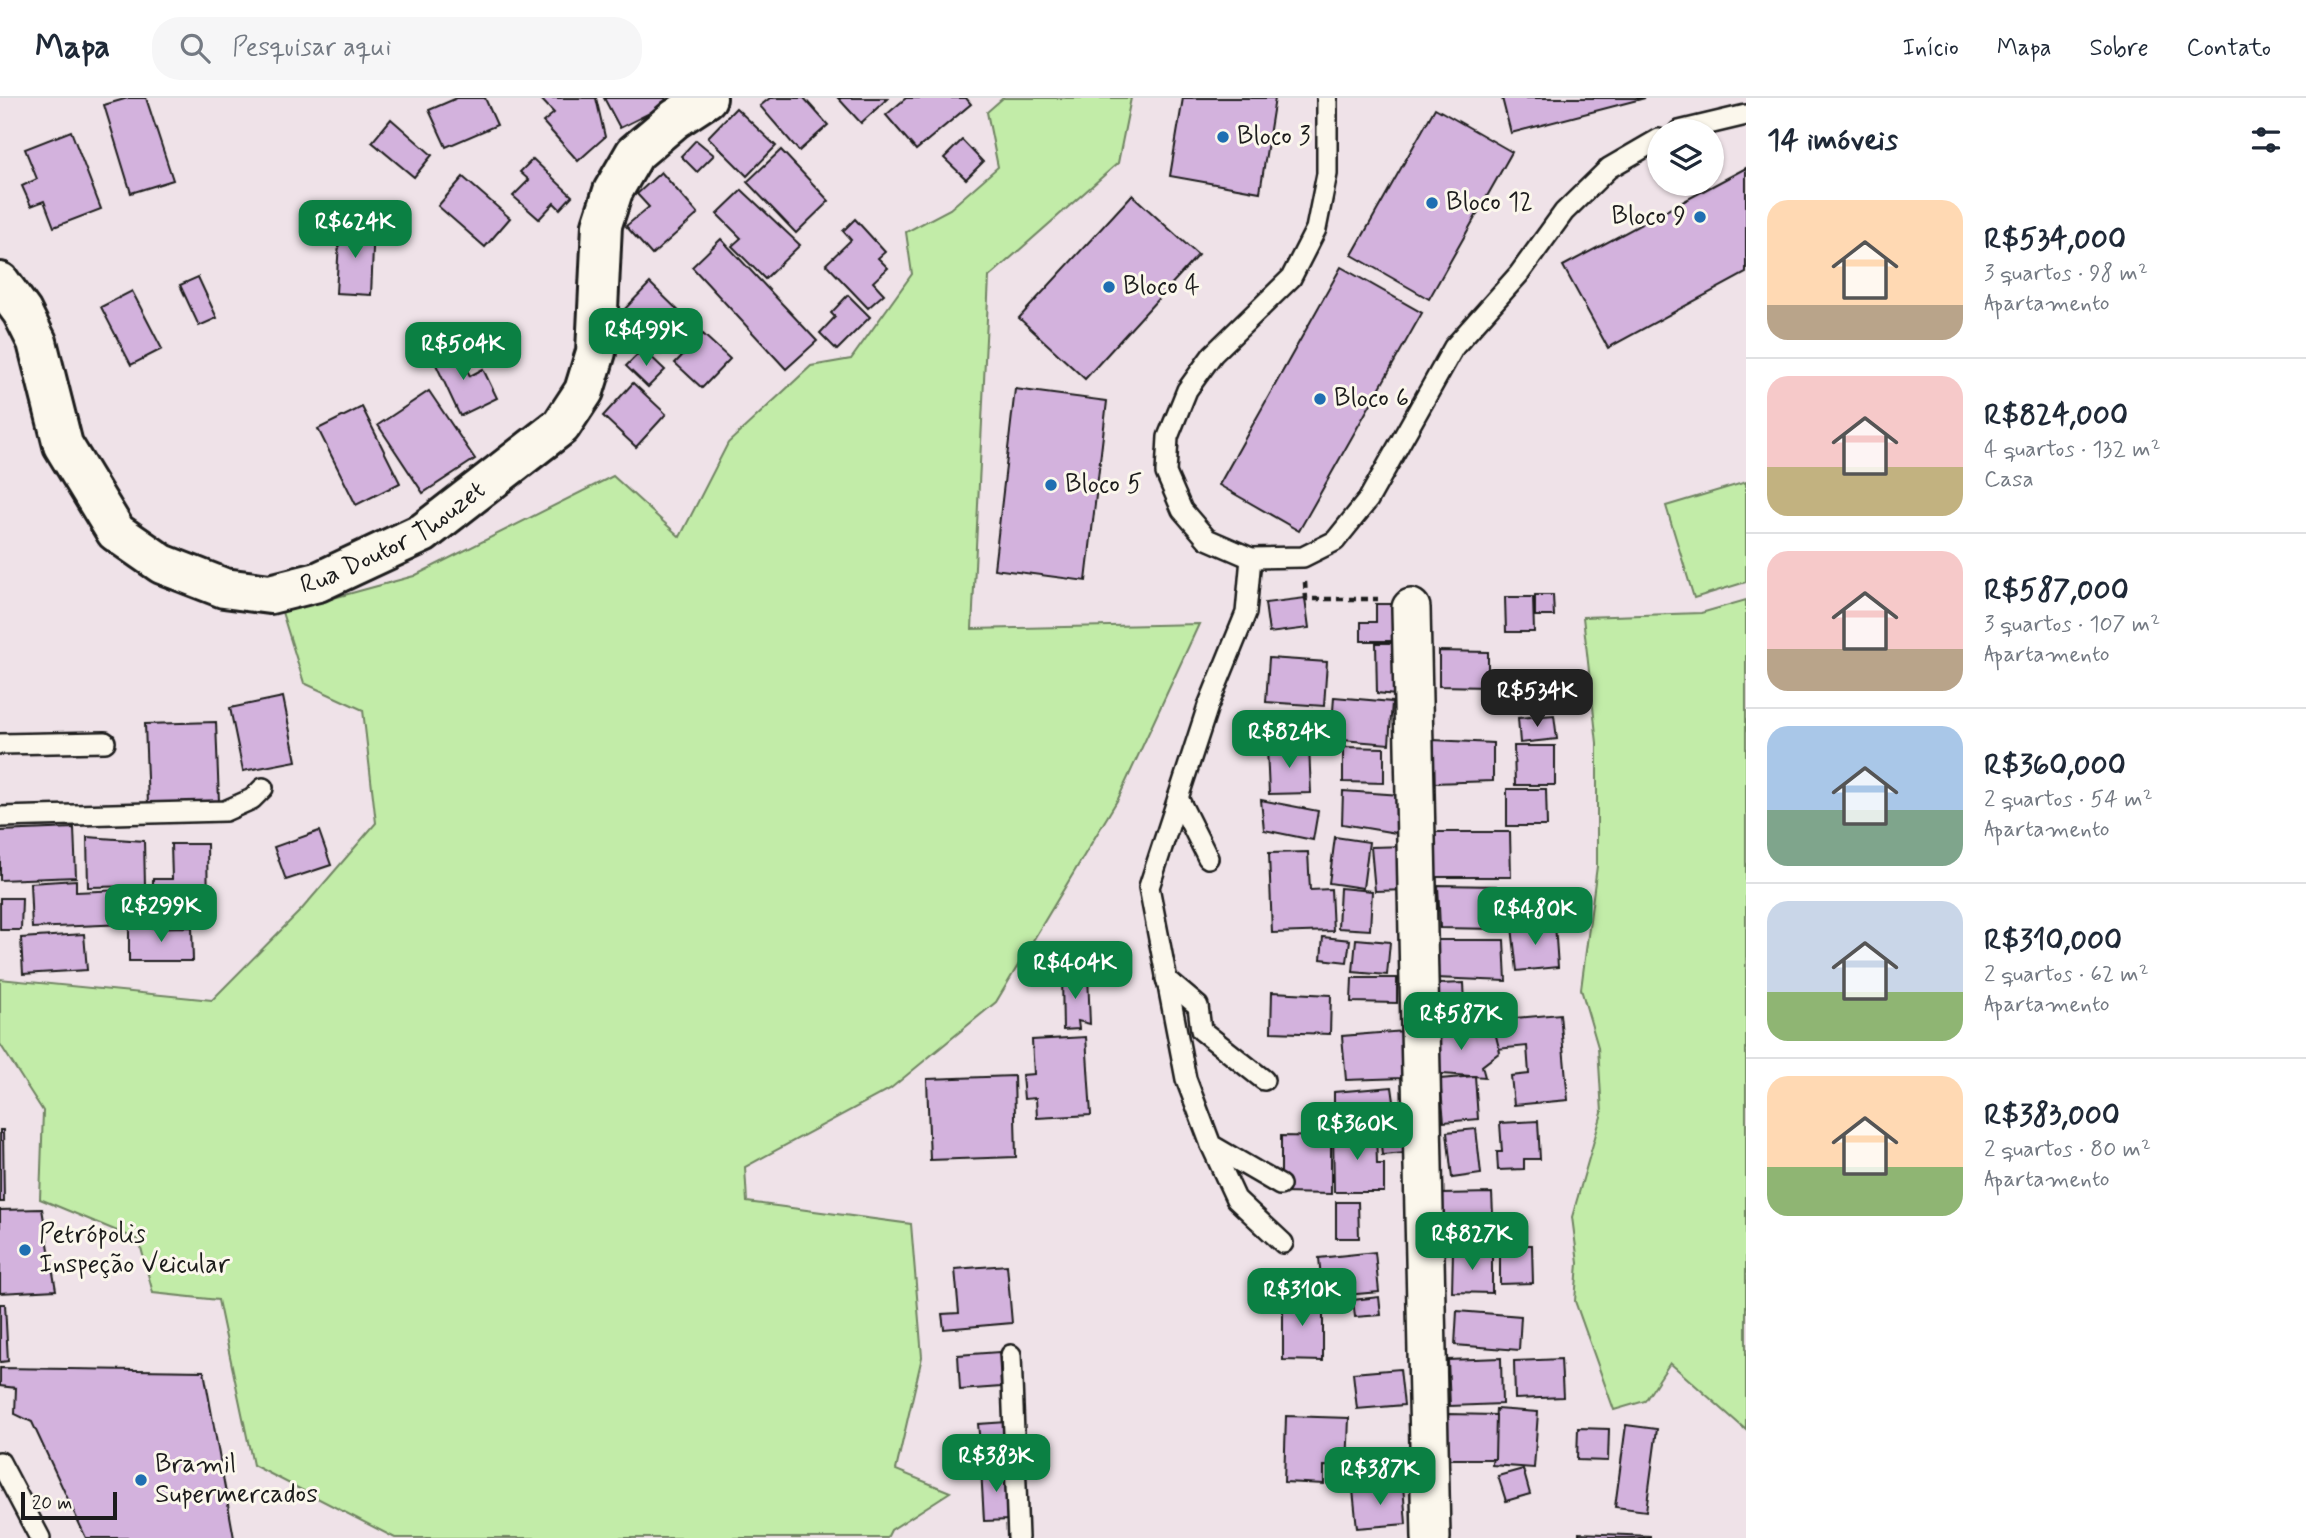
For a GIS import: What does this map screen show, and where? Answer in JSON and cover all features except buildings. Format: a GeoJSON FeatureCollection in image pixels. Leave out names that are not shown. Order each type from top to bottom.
{"type":"FeatureCollection","features":[{"type":"Feature","properties":{"kind":"street","name":"Rua Doutor Thouzet"},"geometry":{"type":"LineString","coordinates":[[0,282],[22,312],[37,342],[63,445],[116,532],[162,564],[224,588],[270,594],[318,582],[423,533],[561,426],[584,391],[596,352],[602,225],[613,191],[635,153],[675,119],[707,98]]}},
{"type":"Feature","properties":{"kind":"street"},"geometry":{"type":"LineString","coordinates":[[1397,603],[1431,1538]]}},
{"type":"Feature","properties":{"kind":"lane"},"geometry":{"type":"LineString","coordinates":[[1327,98],[1327,174],[1316,229],[1292,278],[1206,363],[1187,390],[1168,437],[1166,472],[1182,510],[1207,539],[1251,558],[1303,557],[1335,541],[1368,500],[1454,347],[1519,274],[1564,212],[1609,167],[1647,146]]}},
{"type":"Feature","properties":{"kind":"lane"},"geometry":{"type":"LineString","coordinates":[[1724,120],[1746,115]]}},
{"type":"Feature","properties":{"kind":"lane"},"geometry":{"type":"LineString","coordinates":[[1251,558],[1246,613],[1208,706],[1149,887],[1186,1079],[1236,1199],[1283,1243]]}},
{"type":"Feature","properties":{"kind":"lane"},"geometry":{"type":"LineString","coordinates":[[0,744],[105,742]]}},
{"type":"Feature","properties":{"kind":"lane"},"geometry":{"type":"LineString","coordinates":[[0,817],[225,811],[252,799],[263,788]]}},
{"type":"Feature","properties":{"kind":"lane"},"geometry":{"type":"LineString","coordinates":[[1178,798],[1208,858]]}},
{"type":"Feature","properties":{"kind":"lane"},"geometry":{"type":"LineString","coordinates":[[1166,979],[1198,1006],[1201,1030],[1264,1080]]}},
{"type":"Feature","properties":{"kind":"lane"},"geometry":{"type":"LineString","coordinates":[[1211,1144],[1280,1185]]}},
{"type":"Feature","properties":{"kind":"lane"},"geometry":{"type":"LineString","coordinates":[[1011,1355],[1018,1538]]}},
{"type":"Feature","properties":{"kind":"lane"},"geometry":{"type":"LineString","coordinates":[[0,1462],[40,1538]]}},
{"type":"Feature","properties":{"kind":"path"},"geometry":{"type":"LineString","coordinates":[[1303,557],[1306,599],[1397,603]]}},
{"type":"Feature","properties":{"kind":"green space"},"geometry":{"type":"Polygon","coordinates":[[[1003,98],[1131,98],[1118,163],[989,277],[972,629],[1199,624],[1118,799],[996,1002],[890,1089],[745,1167],[747,1202],[911,1224],[922,1357],[896,1470],[950,1492],[891,1530],[887,1538],[395,1538],[253,1465],[218,1300],[153,1293],[139,1240],[40,1199],[43,1111],[0,1044],[0,979],[212,1000],[302,909],[376,823],[363,710],[304,683],[282,612],[414,576],[613,476],[680,537],[728,443],[811,366],[851,359],[912,274],[906,232],[950,209],[998,167],[987,112],[1003,98]]]}},
{"type":"Feature","properties":{"kind":"green space"},"geometry":{"type":"Polygon","coordinates":[[[1746,482],[1746,582],[1694,598],[1666,506],[1746,482]]]}},
{"type":"Feature","properties":{"kind":"green space"},"geometry":{"type":"Polygon","coordinates":[[[1746,600],[1746,1430],[1670,1363],[1645,1401],[1614,1410],[1575,1301],[1578,1263],[1572,1217],[1602,1113],[1598,1047],[1581,989],[1597,866],[1597,743],[1583,617],[1701,613],[1746,600]]]}},
{"type":"Feature","properties":{"kind":"place","name":"Bloco 3"},"geometry":{"type":"Point","coordinates":[1223,137]}},
{"type":"Feature","properties":{"kind":"place","name":"Bloco 12"},"geometry":{"type":"Point","coordinates":[1432,203]}},
{"type":"Feature","properties":{"kind":"place","name":"Bloco 9"},"geometry":{"type":"Point","coordinates":[1700,217]}},
{"type":"Feature","properties":{"kind":"place","name":"Bloco 4"},"geometry":{"type":"Point","coordinates":[1109,287]}},
{"type":"Feature","properties":{"kind":"place","name":"Bloco 6"},"geometry":{"type":"Point","coordinates":[1320,399]}},
{"type":"Feature","properties":{"kind":"place","name":"Bloco 5"},"geometry":{"type":"Point","coordinates":[1051,485]}},
{"type":"Feature","properties":{"kind":"place","name":"Petrópolis Inspeção Veicular"},"geometry":{"type":"Point","coordinates":[25,1250]}},
{"type":"Feature","properties":{"kind":"place","name":"Bramil Supermercados"},"geometry":{"type":"Point","coordinates":[141,1480]}}]}
